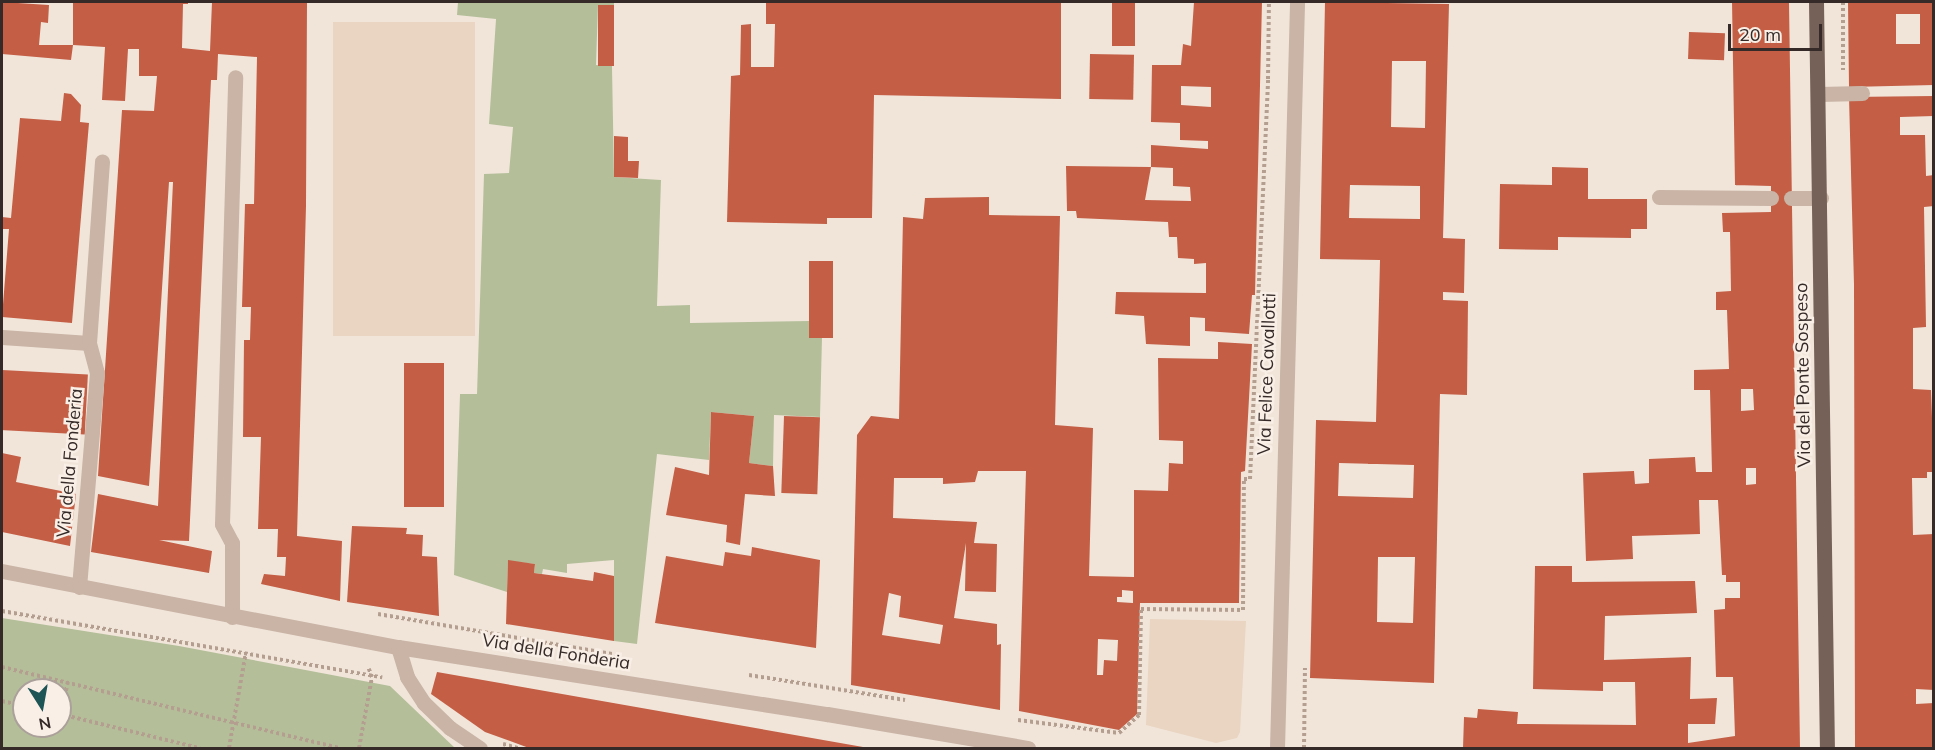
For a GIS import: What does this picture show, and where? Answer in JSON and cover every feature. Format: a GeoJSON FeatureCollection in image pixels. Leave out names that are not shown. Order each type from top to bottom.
{"type":"FeatureCollection","features":[{"type":"Feature","properties":{"kind":"main road","name":"Via del Ponte Sospeso"},"geometry":{"type":"LineString","coordinates":[[1816,2],[1821,198],[1827,748]]}},
{"type":"Feature","properties":{"kind":"street","name":"Via Felice Cavallotti"},"geometry":{"type":"LineString","coordinates":[[1277,748],[1297,2]]}},
{"type":"Feature","properties":{"kind":"street"},"geometry":{"type":"LineString","coordinates":[[232,617],[232,543],[222,524],[235,77]]}},
{"type":"Feature","properties":{"kind":"street"},"geometry":{"type":"LineString","coordinates":[[1819,93],[1862,93]]}},
{"type":"Feature","properties":{"kind":"street","name":"Via della Fonderia"},"geometry":{"type":"LineString","coordinates":[[79,587],[97,373],[89,343],[102,161]]}},
{"type":"Feature","properties":{"kind":"street"},"geometry":{"type":"LineString","coordinates":[[1659,197],[1771,198]]}},
{"type":"Feature","properties":{"kind":"street"},"geometry":{"type":"LineString","coordinates":[[1791,198],[1821,198]]}},
{"type":"Feature","properties":{"kind":"street"},"geometry":{"type":"LineString","coordinates":[[2,337],[89,343]]}},
{"type":"Feature","properties":{"kind":"street","name":"Via della Fonderia"},"geometry":{"type":"LineString","coordinates":[[2,571],[232,617],[398,647],[815,712],[1028,748]]}},
{"type":"Feature","properties":{"kind":"street"},"geometry":{"type":"LineString","coordinates":[[398,647],[407,677],[424,703],[450,728],[480,748]]}},
{"type":"Feature","properties":{"kind":"path"},"geometry":{"type":"LineString","coordinates":[[1011,719],[1119,733],[1139,715],[1142,609],[1243,610],[1244,479],[1250,479],[1268,79],[1269,2]]}},
{"type":"Feature","properties":{"kind":"path"},"geometry":{"type":"LineString","coordinates":[[2,611],[246,652],[372,677]]}},
{"type":"Feature","properties":{"kind":"path"},"geometry":{"type":"LineString","coordinates":[[378,614],[623,656]]}},
{"type":"Feature","properties":{"kind":"path"},"geometry":{"type":"LineString","coordinates":[[229,748],[246,652]]}},
{"type":"Feature","properties":{"kind":"path"},"geometry":{"type":"LineString","coordinates":[[2,667],[50,678]]}},
{"type":"Feature","properties":{"kind":"path"},"geometry":{"type":"LineString","coordinates":[[359,748],[372,677],[369,669]]}},
{"type":"Feature","properties":{"kind":"path"},"geometry":{"type":"LineString","coordinates":[[737,674],[909,701]]}},
{"type":"Feature","properties":{"kind":"path"},"geometry":{"type":"LineString","coordinates":[[72,683],[339,748]]}},
{"type":"Feature","properties":{"kind":"path"},"geometry":{"type":"LineString","coordinates":[[72,717],[200,748]]}},
{"type":"Feature","properties":{"kind":"green space"},"geometry":{"type":"Polygon","coordinates":[[[458,2],[614,2],[614,5],[598,5],[596,65],[612,66],[614,177],[661,180],[657,306],[690,305],[690,323],[809,321],[809,338],[822,338],[820,417],[774,415],[773,466],[749,463],[754,416],[711,412],[709,460],[657,454],[637,644],[614,641],[614,560],[567,564],[567,573],[543,569],[542,574],[534,573],[535,564],[508,561],[507,592],[454,575],[460,394],[477,394],[484,174],[509,173],[513,127],[489,124],[496,19],[457,15],[458,2]]]}},
{"type":"Feature","properties":{"kind":"green space"},"geometry":{"type":"Polygon","coordinates":[[[2,618],[179,646],[390,686],[455,748],[2,747],[2,618]]]}},
{"type":"Feature","properties":{"kind":"shaded area"},"geometry":{"type":"Polygon","coordinates":[[[333,22],[475,22],[475,336],[333,336],[333,22]]]}},
{"type":"Feature","properties":{"kind":"shaded area"},"geometry":{"type":"Polygon","coordinates":[[[1150,619],[1246,621],[1240,732],[1237,738],[1216,743],[1146,725],[1150,619]]]}},
{"type":"Feature","properties":{"kind":"building"},"geometry":{"type":"Polygon","coordinates":[[[2,2],[49,5],[48,23],[41,22],[39,45],[73,45],[71,60],[2,54],[2,2]]]}},
{"type":"Feature","properties":{"kind":"building"},"geometry":{"type":"Polygon","coordinates":[[[73,2],[188,2],[188,4],[183,4],[182,48],[210,51],[212,2],[307,2],[306,206],[297,536],[342,541],[340,601],[261,584],[264,574],[285,576],[286,557],[277,557],[278,529],[258,529],[261,437],[243,437],[244,340],[250,340],[251,307],[242,307],[245,204],[254,204],[257,57],[218,54],[217,80],[211,80],[189,541],[159,540],[212,551],[209,573],[91,552],[98,494],[158,506],[173,182],[169,182],[149,486],[98,476],[122,110],[154,111],[157,76],[139,76],[139,49],[128,49],[125,101],[102,100],[105,47],[73,45],[73,2]]]}},
{"type":"Feature","properties":{"kind":"building"},"geometry":{"type":"Polygon","coordinates":[[[766,2],[1061,2],[1061,99],[874,95],[872,218],[827,218],[827,224],[727,222],[731,76],[740,75],[741,25],[751,24],[751,67],[774,67],[775,24],[766,24],[766,2]]]}},
{"type":"Feature","properties":{"kind":"building"},"geometry":{"type":"Polygon","coordinates":[[[1112,2],[1135,2],[1135,46],[1112,46],[1112,2]]]}},
{"type":"Feature","properties":{"kind":"building"},"geometry":{"type":"Polygon","coordinates":[[[1194,2],[1262,2],[1255,295],[1252,295],[1249,334],[1205,331],[1205,318],[1190,317],[1190,346],[1146,344],[1144,316],[1115,314],[1116,292],[1206,293],[1206,263],[1194,264],[1194,259],[1178,258],[1177,237],[1169,237],[1168,222],[1077,218],[1076,211],[1067,211],[1066,166],[1151,167],[1151,145],[1208,149],[1208,141],[1180,140],[1180,123],[1151,122],[1152,65],[1181,65],[1183,44],[1191,46],[1194,2]],[[1181,86],[1181,105],[1211,107],[1211,87],[1181,86]],[[1151,167],[1145,200],[1191,201],[1190,187],[1173,186],[1173,168],[1151,167]]]}},
{"type":"Feature","properties":{"kind":"building"},"geometry":{"type":"Polygon","coordinates":[[[1325,2],[1449,4],[1443,238],[1465,239],[1464,293],[1443,292],[1443,300],[1468,301],[1467,395],[1440,394],[1434,683],[1310,678],[1316,420],[1376,422],[1380,260],[1320,259],[1325,2]],[[1392,61],[1391,127],[1425,128],[1426,61],[1392,61]],[[1350,185],[1349,218],[1420,219],[1420,186],[1350,185]],[[1339,463],[1338,496],[1413,498],[1414,465],[1339,463]],[[1378,557],[1377,622],[1413,623],[1415,557],[1378,557]]]}},
{"type":"Feature","properties":{"kind":"building"},"geometry":{"type":"Polygon","coordinates":[[[1732,2],[1789,2],[1800,748],[1463,748],[1464,717],[1477,718],[1478,709],[1518,712],[1517,724],[1636,725],[1635,682],[1603,682],[1603,691],[1533,689],[1535,566],[1572,566],[1572,582],[1695,581],[1697,613],[1605,616],[1604,660],[1691,657],[1690,699],[1717,698],[1715,724],[1688,724],[1688,743],[1735,736],[1733,677],[1716,677],[1714,610],[1725,609],[1725,598],[1740,598],[1740,582],[1726,582],[1726,575],[1722,575],[1718,500],[1699,500],[1700,534],[1632,536],[1633,559],[1586,561],[1583,473],[1634,471],[1635,484],[1649,483],[1649,459],[1695,457],[1696,472],[1712,472],[1710,390],[1694,390],[1694,370],[1729,369],[1727,310],[1716,310],[1716,292],[1731,291],[1730,232],[1723,232],[1722,213],[1771,212],[1771,186],[1735,185],[1732,2]],[[1741,389],[1741,411],[1754,410],[1753,389],[1741,389]],[[1746,468],[1746,485],[1756,484],[1756,468],[1746,468]]]}},
{"type":"Feature","properties":{"kind":"building"},"geometry":{"type":"Polygon","coordinates":[[[1848,2],[1934,2],[1934,85],[1849,87],[1848,2]],[[1896,14],[1896,44],[1920,44],[1920,14],[1896,14]]]}},
{"type":"Feature","properties":{"kind":"building"},"geometry":{"type":"Polygon","coordinates":[[[598,5],[614,5],[614,66],[598,66],[598,5]]]}},
{"type":"Feature","properties":{"kind":"building"},"geometry":{"type":"Polygon","coordinates":[[[1689,32],[1725,33],[1724,60],[1688,59],[1689,32]]]}},
{"type":"Feature","properties":{"kind":"building"},"geometry":{"type":"Polygon","coordinates":[[[1090,54],[1134,55],[1133,100],[1089,99],[1090,54]]]}},
{"type":"Feature","properties":{"kind":"building"},"geometry":{"type":"Polygon","coordinates":[[[64,93],[71,94],[81,105],[80,122],[89,123],[72,323],[2,317],[9,229],[2,229],[2,217],[11,218],[20,118],[61,121],[64,93]]]}},
{"type":"Feature","properties":{"kind":"building"},"geometry":{"type":"Polygon","coordinates":[[[1934,96],[1934,116],[1900,117],[1900,135],[1925,135],[1926,176],[1934,175],[1934,206],[1924,207],[1926,327],[1913,328],[1913,389],[1931,390],[1934,472],[1927,472],[1927,478],[1912,478],[1913,535],[1934,534],[1934,690],[1916,689],[1916,704],[1934,703],[1934,748],[1855,748],[1854,285],[1849,97],[1934,96]]]}},
{"type":"Feature","properties":{"kind":"building"},"geometry":{"type":"Polygon","coordinates":[[[614,136],[628,137],[628,161],[639,161],[638,178],[614,177],[614,136]]]}},
{"type":"Feature","properties":{"kind":"building"},"geometry":{"type":"Polygon","coordinates":[[[1552,167],[1588,168],[1588,199],[1647,199],[1647,229],[1631,229],[1631,238],[1558,237],[1558,250],[1499,249],[1500,184],[1552,185],[1552,167]]]}},
{"type":"Feature","properties":{"kind":"building"},"geometry":{"type":"Polygon","coordinates":[[[989,197],[989,215],[1060,216],[1055,425],[1093,428],[1089,576],[1134,577],[1134,490],[1168,491],[1169,463],[1183,464],[1183,441],[1159,440],[1158,358],[1218,359],[1218,342],[1252,344],[1245,471],[1241,472],[1239,603],[1140,603],[1137,714],[1119,730],[1019,711],[1026,471],[978,471],[975,482],[943,484],[943,478],[894,478],[893,518],[977,522],[974,543],[997,544],[996,592],[965,591],[966,543],[954,618],[997,624],[997,645],[1001,644],[1000,710],[851,685],[857,435],[871,416],[899,419],[903,217],[923,219],[925,198],[989,197]],[[1122,590],[1122,597],[1117,597],[1117,602],[1133,603],[1133,591],[1122,590]],[[889,593],[882,635],[940,644],[943,625],[899,617],[901,596],[889,593]],[[1098,639],[1097,675],[1103,675],[1104,660],[1117,661],[1118,640],[1098,639]]]}},
{"type":"Feature","properties":{"kind":"building"},"geometry":{"type":"Polygon","coordinates":[[[809,261],[833,261],[833,338],[809,338],[809,261]]]}},
{"type":"Feature","properties":{"kind":"building"},"geometry":{"type":"Polygon","coordinates":[[[404,363],[444,363],[444,507],[404,507],[404,363]]]}},
{"type":"Feature","properties":{"kind":"building"},"geometry":{"type":"Polygon","coordinates":[[[2,370],[88,375],[85,434],[2,430],[2,370]]]}},
{"type":"Feature","properties":{"kind":"building"},"geometry":{"type":"Polygon","coordinates":[[[711,412],[754,416],[749,463],[773,466],[775,496],[745,494],[740,545],[726,542],[727,525],[666,515],[675,467],[709,475],[711,412]]]}},
{"type":"Feature","properties":{"kind":"building"},"geometry":{"type":"Polygon","coordinates":[[[784,416],[820,417],[817,494],[781,493],[784,416]]]}},
{"type":"Feature","properties":{"kind":"building"},"geometry":{"type":"Polygon","coordinates":[[[2,453],[21,457],[16,482],[76,494],[70,546],[2,532],[2,453]]]}},
{"type":"Feature","properties":{"kind":"building"},"geometry":{"type":"Polygon","coordinates":[[[352,526],[407,528],[406,534],[423,535],[422,556],[437,557],[439,616],[347,602],[352,526]]]}},
{"type":"Feature","properties":{"kind":"building"},"geometry":{"type":"Polygon","coordinates":[[[752,547],[820,560],[816,648],[655,623],[666,556],[723,566],[725,552],[751,556],[752,547]]]}},
{"type":"Feature","properties":{"kind":"building"},"geometry":{"type":"Polygon","coordinates":[[[508,560],[535,564],[534,573],[593,581],[594,572],[614,576],[614,641],[506,624],[508,560]]]}},
{"type":"Feature","properties":{"kind":"building"},"geometry":{"type":"Polygon","coordinates":[[[437,672],[863,748],[529,748],[485,732],[431,694],[437,672]]]}}]}
